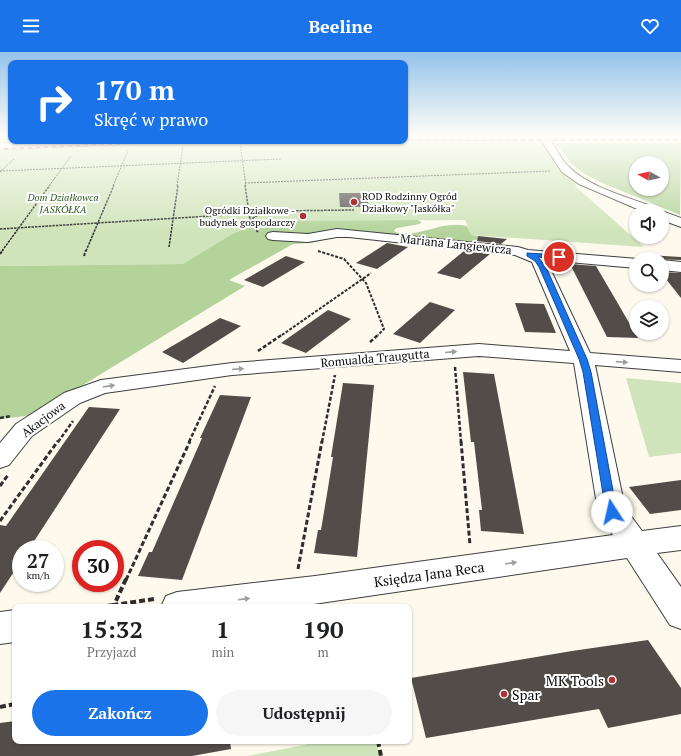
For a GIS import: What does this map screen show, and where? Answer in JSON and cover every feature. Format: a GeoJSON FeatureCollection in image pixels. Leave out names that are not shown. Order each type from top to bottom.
{"type":"FeatureCollection","features":[{"type":"Feature","properties":{"kind":"street"},"geometry":{"type":"LineString","coordinates":[[566,168],[570,173],[638,204]]}},
{"type":"Feature","properties":{"kind":"street"},"geometry":{"type":"LineString","coordinates":[[669,218],[681,223]]}},
{"type":"Feature","properties":{"kind":"street","name":"Mariana Langiewicza"},"geometry":{"type":"LineString","coordinates":[[274,236],[308,238],[337,233],[349,233],[518,251],[529,254],[538,259],[583,359],[587,372],[612,512],[681,614]]}},
{"type":"Feature","properties":{"kind":"street"},"geometry":{"type":"LineString","coordinates":[[529,254],[629,262]]}},
{"type":"Feature","properties":{"kind":"street"},"geometry":{"type":"LineString","coordinates":[[669,266],[681,267]]}},
{"type":"Feature","properties":{"kind":"street","name":"Romualda Traugutta"},"geometry":{"type":"LineString","coordinates":[[74,406],[101,387],[232,369],[479,350],[681,366]]}},
{"type":"Feature","properties":{"kind":"street","name":"Akacjowa"},"geometry":{"type":"LineString","coordinates":[[6,464],[24,430],[74,406]]}},
{"type":"Feature","properties":{"kind":"street","name":"Księdza Jana Reca"},"geometry":{"type":"LineString","coordinates":[[169,603],[315,590],[466,570],[681,538]]}},
{"type":"Feature","properties":{"kind":"street"},"geometry":{"type":"LineString","coordinates":[[0,628],[12,626]]}},
{"type":"Feature","properties":{"kind":"path"},"geometry":{"type":"LineString","coordinates":[[0,172],[84,168]]}},
{"type":"Feature","properties":{"kind":"path"},"geometry":{"type":"LineString","coordinates":[[84,256],[121,168]]}},
{"type":"Feature","properties":{"kind":"path"},"geometry":{"type":"LineString","coordinates":[[169,247],[180,168]]}},
{"type":"Feature","properties":{"kind":"path"},"geometry":{"type":"LineString","coordinates":[[243,168],[250,220],[255,230],[274,236]]}},
{"type":"Feature","properties":{"kind":"path"},"geometry":{"type":"LineString","coordinates":[[0,254],[61,169]]}},
{"type":"Feature","properties":{"kind":"path"},"geometry":{"type":"LineString","coordinates":[[245,183],[570,173]]}},
{"type":"Feature","properties":{"kind":"path"},"geometry":{"type":"LineString","coordinates":[[0,229],[274,211],[354,210]]}},
{"type":"Feature","properties":{"kind":"path"},"geometry":{"type":"LineString","coordinates":[[250,220],[261,213]]}},
{"type":"Feature","properties":{"kind":"path"},"geometry":{"type":"LineString","coordinates":[[316,250],[344,259],[366,282],[384,329],[368,344]]}},
{"type":"Feature","properties":{"kind":"path"},"geometry":{"type":"LineString","coordinates":[[232,369],[370,273]]}},
{"type":"Feature","properties":{"kind":"path"},"geometry":{"type":"LineString","coordinates":[[454,352],[470,544],[466,570]]}},
{"type":"Feature","properties":{"kind":"path"},"geometry":{"type":"LineString","coordinates":[[298,573],[336,371],[328,372]]}},
{"type":"Feature","properties":{"kind":"path"},"geometry":{"type":"LineString","coordinates":[[114,604],[217,382],[210,383]]}},
{"type":"Feature","properties":{"kind":"path"},"geometry":{"type":"LineString","coordinates":[[0,521],[74,406]]}},
{"type":"Feature","properties":{"kind":"path"},"geometry":{"type":"LineString","coordinates":[[0,486],[6,464]]}},
{"type":"Feature","properties":{"kind":"path"},"geometry":{"type":"LineString","coordinates":[[142,604],[169,603]]}},
{"type":"Feature","properties":{"kind":"path"},"geometry":{"type":"LineString","coordinates":[[0,707],[12,705]]}},
{"type":"Feature","properties":{"kind":"path"},"geometry":{"type":"LineString","coordinates":[[379,744],[381,756]]}},
{"type":"Feature","properties":{"kind":"green space","name":"Dom Działkowca JASKÓŁKA"},"geometry":{"type":"Polygon","coordinates":[[[0,168],[565,168],[578,183],[575,186],[629,234],[629,244],[641,244],[644,247],[471,235],[465,220],[262,221],[232,234],[183,264],[0,266],[0,168]]]}},
{"type":"Feature","properties":{"kind":"green space"},"geometry":{"type":"Polygon","coordinates":[[[577,168],[629,168],[629,194],[598,181],[577,168]]]}},
{"type":"Feature","properties":{"kind":"green space"},"geometry":{"type":"Polygon","coordinates":[[[669,168],[681,168],[680,215],[669,210],[669,204],[653,204],[634,196],[669,196],[669,168]]]}},
{"type":"Feature","properties":{"kind":"green space"},"geometry":{"type":"Polygon","coordinates":[[[418,220],[421,222],[420,224],[397,228],[394,230],[395,232],[404,234],[421,232],[448,225],[467,226],[471,235],[478,236],[476,246],[344,235],[311,243],[293,244],[229,280],[245,286],[34,415],[0,419],[0,266],[183,264],[232,234],[262,221],[418,220]]]}},
{"type":"Feature","properties":{"kind":"green space"},"geometry":{"type":"Polygon","coordinates":[[[626,378],[681,383],[681,453],[649,457],[626,378]]]}},
{"type":"Feature","properties":{"kind":"green space"},"geometry":{"type":"Polygon","coordinates":[[[309,744],[377,744],[380,756],[248,756],[309,744]]]}},
{"type":"Feature","properties":{"kind":"building","name":"ROD Rodzinny Ogród Działkowy \"Jaskółka\""},"geometry":{"type":"Polygon","coordinates":[[[339,193],[366,193],[369,207],[340,207],[339,193]]]}},
{"type":"Feature","properties":{"kind":"building"},"geometry":{"type":"Polygon","coordinates":[[[478,236],[507,239],[501,244],[477,241],[478,236]]]}},
{"type":"Feature","properties":{"kind":"building"},"geometry":{"type":"Polygon","coordinates":[[[387,243],[408,247],[377,269],[356,263],[387,243]]]}},
{"type":"Feature","properties":{"kind":"building"},"geometry":{"type":"Polygon","coordinates":[[[464,251],[490,254],[460,279],[437,273],[464,251]]]}},
{"type":"Feature","properties":{"kind":"building"},"geometry":{"type":"Polygon","coordinates":[[[286,256],[305,262],[263,287],[244,280],[286,256]]]}},
{"type":"Feature","properties":{"kind":"building"},"geometry":{"type":"Polygon","coordinates":[[[669,256],[681,257],[681,260],[669,260],[669,256]]]}},
{"type":"Feature","properties":{"kind":"building"},"geometry":{"type":"Polygon","coordinates":[[[570,264],[596,266],[629,323],[629,338],[607,337],[570,264]]]}},
{"type":"Feature","properties":{"kind":"building"},"geometry":{"type":"Polygon","coordinates":[[[669,272],[681,273],[681,298],[669,283],[669,272]]]}},
{"type":"Feature","properties":{"kind":"building"},"geometry":{"type":"Polygon","coordinates":[[[430,302],[455,310],[420,343],[393,334],[430,302]]]}},
{"type":"Feature","properties":{"kind":"building"},"geometry":{"type":"Polygon","coordinates":[[[515,303],[544,304],[556,333],[525,332],[515,303]]]}},
{"type":"Feature","properties":{"kind":"building"},"geometry":{"type":"Polygon","coordinates":[[[328,310],[351,319],[306,353],[281,343],[328,310]]]}},
{"type":"Feature","properties":{"kind":"building"},"geometry":{"type":"Polygon","coordinates":[[[220,318],[241,326],[183,363],[162,352],[220,318]]]}},
{"type":"Feature","properties":{"kind":"building"},"geometry":{"type":"Polygon","coordinates":[[[463,372],[494,374],[524,534],[481,531],[479,510],[482,510],[474,442],[471,442],[463,372]]]}},
{"type":"Feature","properties":{"kind":"building"},"geometry":{"type":"Polygon","coordinates":[[[343,383],[374,385],[357,557],[314,553],[318,530],[321,530],[343,383]]]}},
{"type":"Feature","properties":{"kind":"building"},"geometry":{"type":"Polygon","coordinates":[[[220,395],[251,397],[182,580],[138,576],[149,552],[152,552],[202,438],[200,438],[220,395]]]}},
{"type":"Feature","properties":{"kind":"building"},"geometry":{"type":"Polygon","coordinates":[[[89,407],[120,409],[35,540],[12,540],[12,575],[0,593],[0,525],[6,526],[89,407]]]}},
{"type":"Feature","properties":{"kind":"building"},"geometry":{"type":"Polygon","coordinates":[[[681,480],[681,510],[650,514],[629,487],[681,480]]]}},
{"type":"Feature","properties":{"kind":"building","name":"Spar"},"geometry":{"type":"Polygon","coordinates":[[[648,640],[681,688],[681,714],[608,728],[599,709],[426,738],[412,678],[648,640]]]}},
{"type":"Feature","properties":{"kind":"building"},"geometry":{"type":"Polygon","coordinates":[[[12,721],[12,744],[230,744],[231,749],[192,756],[0,756],[0,723],[12,721]]]}},
{"type":"Feature","properties":{"kind":"place","name":"ROD Rodzinny Ogród Działkowy \"Jaskółka\""},"geometry":{"type":"Point","coordinates":[354,202]}},
{"type":"Feature","properties":{"kind":"place","name":"Ogródki Działkowe - budynek gospodarczy"},"geometry":{"type":"Point","coordinates":[303,216]}},
{"type":"Feature","properties":{"kind":"place","name":"MK Tools"},"geometry":{"type":"Point","coordinates":[612,680]}},
{"type":"Feature","properties":{"kind":"place","name":"Spar"},"geometry":{"type":"Point","coordinates":[504,694]}},
{"type":"Feature","properties":{"kind":"route"},"geometry":{"type":"LineString","coordinates":[[559,257],[529,254],[538,259],[583,359],[587,372],[612,512]]}}]}
